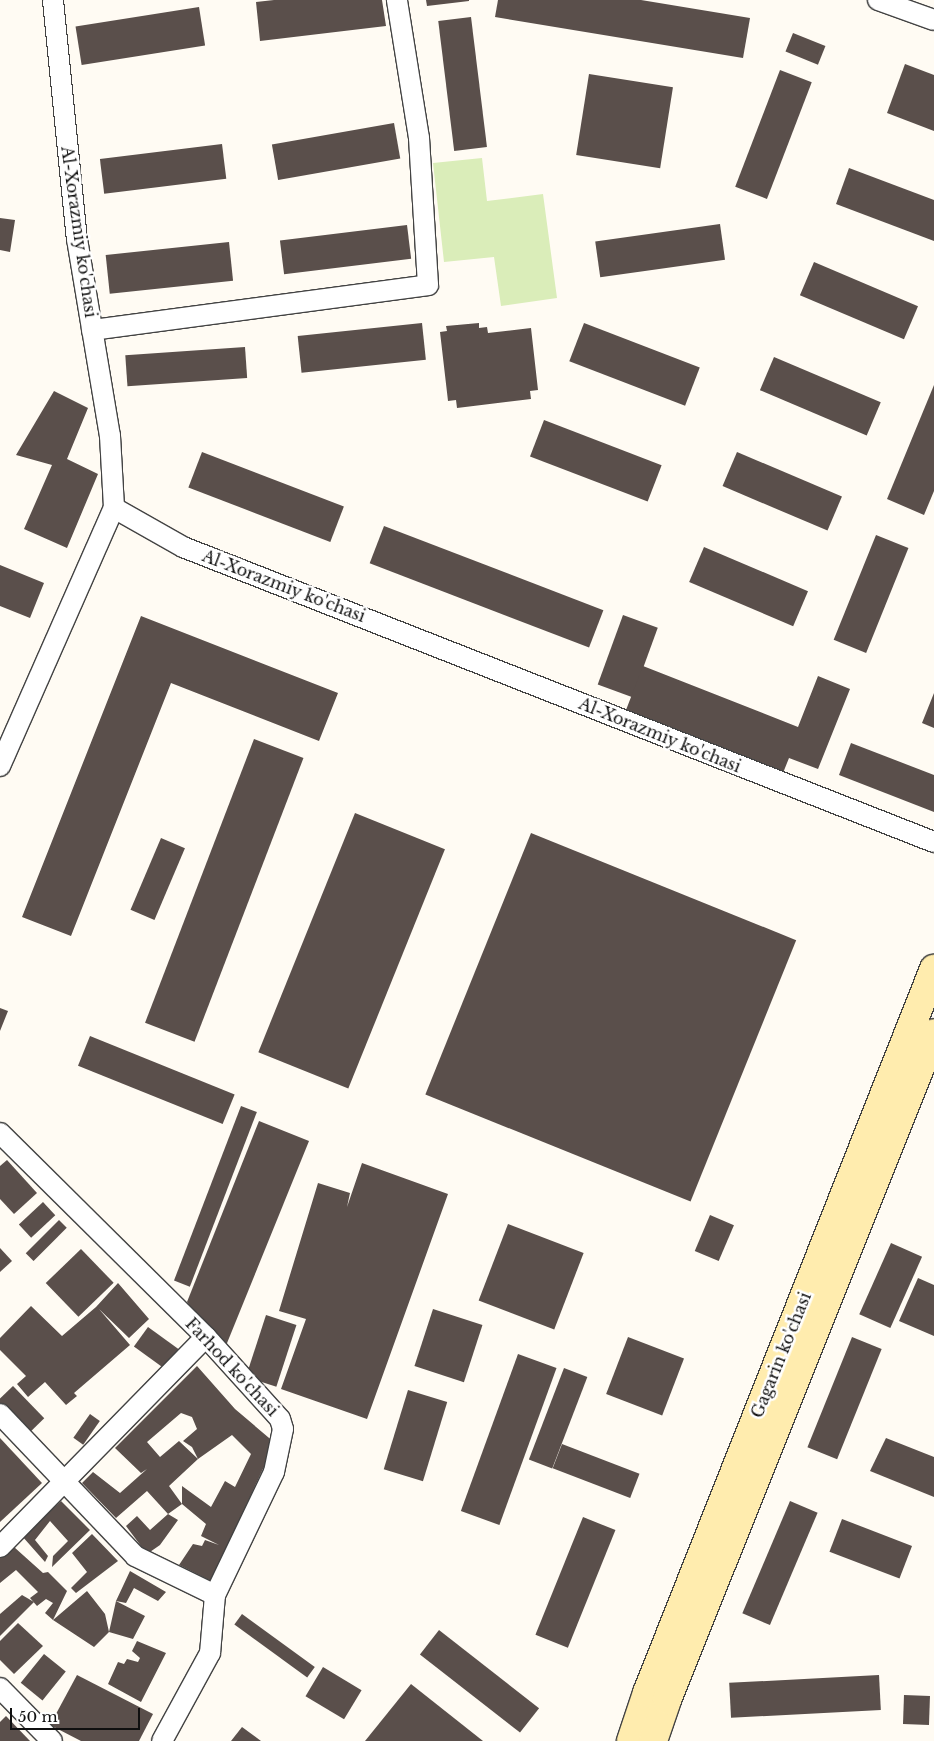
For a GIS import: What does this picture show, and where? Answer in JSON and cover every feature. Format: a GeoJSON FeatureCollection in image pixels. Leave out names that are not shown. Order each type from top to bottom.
{"type":"FeatureCollection","features":[{"type":"Feature","properties":{"kind":"main road","name":"Gagarin ko'chasi"},"geometry":{"type":"LineString","coordinates":[[632,1741],[654,1675],[934,969]]}},
{"type":"Feature","properties":{"kind":"main road","name":"Gagarin ko'chasi"},"geometry":{"type":"LineString","coordinates":[[653,1741],[666,1700],[934,1033]]}},
{"type":"Feature","properties":{"kind":"street","name":"Al-Xorazmiy ko'chasi"},"geometry":{"type":"LineString","coordinates":[[53,0],[77,239],[110,436],[114,508],[183,547],[934,842]]}},
{"type":"Feature","properties":{"kind":"street"},"geometry":{"type":"LineString","coordinates":[[92,330],[428,285],[419,138],[396,0]]}},
{"type":"Feature","properties":{"kind":"street"},"geometry":{"type":"LineString","coordinates":[[878,0],[934,20]]}},
{"type":"Feature","properties":{"kind":"street"},"geometry":{"type":"LineString","coordinates":[[0,766],[114,508]]}},
{"type":"Feature","properties":{"kind":"street","name":"Farhod ko'chasi"},"geometry":{"type":"LineString","coordinates":[[0,1133],[206,1337],[280,1419],[284,1429],[274,1472],[215,1595],[210,1653],[162,1741]]}},
{"type":"Feature","properties":{"kind":"street"},"geometry":{"type":"LineString","coordinates":[[0,1547],[61,1482],[206,1337]]}},
{"type":"Feature","properties":{"kind":"street"},"geometry":{"type":"LineString","coordinates":[[0,1414],[61,1482],[135,1556],[215,1595]]}},
{"type":"Feature","properties":{"kind":"street"},"geometry":{"type":"LineString","coordinates":[[0,1688],[52,1741]]}},
{"type":"Feature","properties":{"kind":"green space"},"geometry":{"type":"Polygon","coordinates":[[[482,158],[487,201],[543,194],[557,298],[501,306],[494,257],[444,262],[433,163],[482,158]]]}},
{"type":"Feature","properties":{"kind":"building"},"geometry":{"type":"Polygon","coordinates":[[[274,0],[382,0],[386,26],[260,41],[256,2],[274,0]]]}},
{"type":"Feature","properties":{"kind":"building"},"geometry":{"type":"Polygon","coordinates":[[[426,0],[469,0],[469,1],[427,6],[426,0]]]}},
{"type":"Feature","properties":{"kind":"building"},"geometry":{"type":"Polygon","coordinates":[[[498,0],[641,0],[750,18],[743,58],[495,17],[498,0]]]}},
{"type":"Feature","properties":{"kind":"building"},"geometry":{"type":"Polygon","coordinates":[[[199,7],[205,46],[82,65],[76,27],[199,7]]]}},
{"type":"Feature","properties":{"kind":"building"},"geometry":{"type":"Polygon","coordinates":[[[471,17],[487,147],[454,151],[438,21],[471,17]]]}},
{"type":"Feature","properties":{"kind":"building"},"geometry":{"type":"Polygon","coordinates":[[[793,33],[825,46],[818,65],[786,52],[793,33]]]}},
{"type":"Feature","properties":{"kind":"building"},"geometry":{"type":"Polygon","coordinates":[[[905,64],[934,75],[934,131],[887,113],[905,64]]]}},
{"type":"Feature","properties":{"kind":"building"},"geometry":{"type":"Polygon","coordinates":[[[780,70],[812,82],[767,199],[735,187],[780,70]]]}},
{"type":"Feature","properties":{"kind":"building"},"geometry":{"type":"Polygon","coordinates":[[[589,74],[673,87],[660,168],[576,155],[589,74]]]}},
{"type":"Feature","properties":{"kind":"building"},"geometry":{"type":"Polygon","coordinates":[[[394,123],[400,158],[278,180],[272,145],[394,123]]]}},
{"type":"Feature","properties":{"kind":"building"},"geometry":{"type":"Polygon","coordinates":[[[222,144],[226,179],[104,194],[100,159],[222,144]]]}},
{"type":"Feature","properties":{"kind":"building"},"geometry":{"type":"Polygon","coordinates":[[[849,168],[934,200],[934,241],[836,204],[849,168]]]}},
{"type":"Feature","properties":{"kind":"building"},"geometry":{"type":"Polygon","coordinates":[[[0,218],[15,220],[10,252],[0,250],[0,218]]]}},
{"type":"Feature","properties":{"kind":"building"},"geometry":{"type":"Polygon","coordinates":[[[720,224],[725,260],[600,277],[595,242],[720,224]]]}},
{"type":"Feature","properties":{"kind":"building"},"geometry":{"type":"Polygon","coordinates":[[[407,225],[411,259],[284,274],[280,241],[407,225]]]}},
{"type":"Feature","properties":{"kind":"building"},"geometry":{"type":"Polygon","coordinates":[[[229,242],[233,281],[110,294],[106,255],[229,242]]]}},
{"type":"Feature","properties":{"kind":"building"},"geometry":{"type":"Polygon","coordinates":[[[814,262],[918,306],[904,339],[800,295],[814,262]]]}},
{"type":"Feature","properties":{"kind":"building"},"geometry":{"type":"Polygon","coordinates":[[[422,323],[426,360],[302,373],[298,336],[422,323]]]}},
{"type":"Feature","properties":{"kind":"building"},"geometry":{"type":"Polygon","coordinates":[[[479,323],[479,328],[487,327],[488,333],[531,328],[538,390],[530,391],[531,399],[457,408],[456,400],[448,401],[440,332],[447,331],[446,326],[479,323]]]}},
{"type":"Feature","properties":{"kind":"building"},"geometry":{"type":"Polygon","coordinates":[[[584,323],[700,367],[685,406],[569,361],[584,323]]]}},
{"type":"Feature","properties":{"kind":"building"},"geometry":{"type":"Polygon","coordinates":[[[245,347],[247,378],[127,386],[125,355],[245,347]]]}},
{"type":"Feature","properties":{"kind":"building"},"geometry":{"type":"Polygon","coordinates":[[[774,357],[881,402],[867,435],[760,390],[774,357]]]}},
{"type":"Feature","properties":{"kind":"building"},"geometry":{"type":"Polygon","coordinates":[[[934,385],[934,491],[924,515],[887,499],[934,385]]]}},
{"type":"Feature","properties":{"kind":"building"},"geometry":{"type":"Polygon","coordinates":[[[54,391],[88,408],[67,459],[98,474],[67,548],[24,529],[52,465],[16,455],[54,391]]]}},
{"type":"Feature","properties":{"kind":"building"},"geometry":{"type":"Polygon","coordinates":[[[544,420],[662,465],[648,502],[530,456],[544,420]]]}},
{"type":"Feature","properties":{"kind":"building"},"geometry":{"type":"Polygon","coordinates":[[[202,452],[344,506],[330,542],[188,487],[202,452]]]}},
{"type":"Feature","properties":{"kind":"building"},"geometry":{"type":"Polygon","coordinates":[[[737,452],[842,497],[827,531],[723,486],[737,452]]]}},
{"type":"Feature","properties":{"kind":"building"},"geometry":{"type":"Polygon","coordinates":[[[384,526],[603,610],[589,648],[370,563],[384,526]]]}},
{"type":"Feature","properties":{"kind":"building"},"geometry":{"type":"Polygon","coordinates":[[[876,535],[908,548],[866,653],[834,640],[876,535]]]}},
{"type":"Feature","properties":{"kind":"building"},"geometry":{"type":"Polygon","coordinates":[[[704,547],[808,591],[793,626],[689,582],[704,547]]]}},
{"type":"Feature","properties":{"kind":"building"},"geometry":{"type":"Polygon","coordinates":[[[0,565],[44,583],[30,618],[0,606],[0,565]]]}},
{"type":"Feature","properties":{"kind":"building"},"geometry":{"type":"Polygon","coordinates":[[[623,615],[658,628],[632,697],[598,685],[623,615]]]}},
{"type":"Feature","properties":{"kind":"building"},"geometry":{"type":"Polygon","coordinates":[[[141,616],[338,693],[319,741],[171,683],[71,936],[22,917],[141,616]]]}},
{"type":"Feature","properties":{"kind":"building"},"geometry":{"type":"Polygon","coordinates":[[[643,666],[798,727],[818,676],[850,689],[818,769],[789,758],[783,773],[626,710],[643,666]]]}},
{"type":"Feature","properties":{"kind":"building"},"geometry":{"type":"Polygon","coordinates":[[[934,693],[934,728],[922,723],[934,693]]]}},
{"type":"Feature","properties":{"kind":"building"},"geometry":{"type":"Polygon","coordinates":[[[254,739],[303,758],[195,1042],[145,1023],[254,739]]]}},
{"type":"Feature","properties":{"kind":"building"},"geometry":{"type":"Polygon","coordinates":[[[851,743],[934,775],[934,812],[839,775],[851,743]]]}},
{"type":"Feature","properties":{"kind":"building"},"geometry":{"type":"Polygon","coordinates":[[[355,813],[445,849],[348,1089],[258,1052],[355,813]]]}},
{"type":"Feature","properties":{"kind":"building"},"geometry":{"type":"Polygon","coordinates":[[[531,833],[796,940],[691,1202],[425,1094],[531,833]]]}},
{"type":"Feature","properties":{"kind":"building"},"geometry":{"type":"Polygon","coordinates":[[[161,838],[185,848],[154,920],[131,910],[161,838]]]}},
{"type":"Feature","properties":{"kind":"building"},"geometry":{"type":"Polygon","coordinates":[[[0,1008],[8,1011],[0,1031],[0,1008]]]}},
{"type":"Feature","properties":{"kind":"building"},"geometry":{"type":"Polygon","coordinates":[[[90,1036],[235,1094],[223,1124],[78,1066],[90,1036]]]}},
{"type":"Feature","properties":{"kind":"building"},"geometry":{"type":"Polygon","coordinates":[[[241,1106],[257,1112],[190,1287],[174,1281],[241,1106]]]}},
{"type":"Feature","properties":{"kind":"building"},"geometry":{"type":"Polygon","coordinates":[[[259,1121],[309,1141],[223,1353],[187,1302],[259,1121]]]}},
{"type":"Feature","properties":{"kind":"building"},"geometry":{"type":"Polygon","coordinates":[[[7,1160],[37,1193],[14,1214],[0,1199],[0,1166],[7,1160]]]}},
{"type":"Feature","properties":{"kind":"building"},"geometry":{"type":"Polygon","coordinates":[[[362,1163],[448,1194],[367,1419],[281,1389],[306,1319],[279,1311],[318,1183],[350,1193],[347,1207],[362,1163]]]}},
{"type":"Feature","properties":{"kind":"building"},"geometry":{"type":"Polygon","coordinates":[[[43,1202],[55,1215],[31,1238],[19,1225],[43,1202]]]}},
{"type":"Feature","properties":{"kind":"building"},"geometry":{"type":"Polygon","coordinates":[[[710,1215],[734,1225],[719,1261],[695,1251],[710,1215]]]}},
{"type":"Feature","properties":{"kind":"building"},"geometry":{"type":"Polygon","coordinates":[[[59,1220],[67,1228],[34,1261],[26,1253],[59,1220]]]}},
{"type":"Feature","properties":{"kind":"building"},"geometry":{"type":"Polygon","coordinates":[[[508,1224],[584,1253],[554,1330],[479,1301],[508,1224]]]}},
{"type":"Feature","properties":{"kind":"building"},"geometry":{"type":"Polygon","coordinates":[[[891,1243],[922,1257],[890,1328],[859,1314],[891,1243]]]}},
{"type":"Feature","properties":{"kind":"building"},"geometry":{"type":"Polygon","coordinates":[[[0,1248],[12,1261],[0,1272],[0,1248]]]}},
{"type":"Feature","properties":{"kind":"building"},"geometry":{"type":"Polygon","coordinates":[[[81,1249],[114,1283],[78,1317],[46,1283],[81,1249]]]}},
{"type":"Feature","properties":{"kind":"building"},"geometry":{"type":"Polygon","coordinates":[[[918,1278],[934,1285],[934,1336],[899,1321],[918,1278]]]}},
{"type":"Feature","properties":{"kind":"building"},"geometry":{"type":"Polygon","coordinates":[[[118,1283],[149,1319],[129,1338],[99,1309],[130,1345],[74,1393],[77,1396],[66,1405],[45,1382],[28,1397],[17,1384],[26,1376],[0,1350],[0,1338],[31,1306],[62,1336],[96,1307],[118,1283]]]}},
{"type":"Feature","properties":{"kind":"building"},"geometry":{"type":"Polygon","coordinates":[[[433,1309],[482,1325],[464,1382],[414,1366],[433,1309]]]}},
{"type":"Feature","properties":{"kind":"building"},"geometry":{"type":"Polygon","coordinates":[[[266,1315],[296,1325],[276,1387],[246,1377],[266,1315]]]}},
{"type":"Feature","properties":{"kind":"building"},"geometry":{"type":"Polygon","coordinates":[[[148,1327],[181,1351],[167,1371],[134,1346],[148,1327]]]}},
{"type":"Feature","properties":{"kind":"building"},"geometry":{"type":"Polygon","coordinates":[[[628,1337],[684,1359],[662,1415],[606,1394],[628,1337]]]}},
{"type":"Feature","properties":{"kind":"building"},"geometry":{"type":"Polygon","coordinates":[[[852,1337],[882,1349],[837,1459],[807,1447],[852,1337]]]}},
{"type":"Feature","properties":{"kind":"building"},"geometry":{"type":"Polygon","coordinates":[[[518,1354],[557,1368],[499,1525],[461,1511],[518,1354]]]}},
{"type":"Feature","properties":{"kind":"building"},"geometry":{"type":"Polygon","coordinates":[[[197,1366],[235,1409],[275,1443],[211,1581],[179,1565],[193,1544],[202,1546],[205,1540],[219,1545],[201,1536],[206,1524],[182,1504],[168,1514],[147,1491],[116,1518],[82,1483],[93,1472],[120,1493],[147,1469],[141,1473],[115,1448],[197,1366]],[[181,1413],[147,1442],[160,1457],[179,1441],[198,1459],[192,1447],[183,1441],[197,1429],[192,1417],[181,1413]],[[232,1435],[198,1459],[169,1486],[182,1504],[182,1486],[211,1507],[225,1481],[235,1487],[251,1454],[232,1435]]]}},
{"type":"Feature","properties":{"kind":"building"},"geometry":{"type":"Polygon","coordinates":[[[564,1368],[587,1377],[552,1468],[529,1459],[564,1368]]]}},
{"type":"Feature","properties":{"kind":"building"},"geometry":{"type":"Polygon","coordinates":[[[13,1386],[44,1418],[29,1433],[0,1403],[0,1399],[13,1386]]]}},
{"type":"Feature","properties":{"kind":"building"},"geometry":{"type":"Polygon","coordinates":[[[408,1390],[447,1402],[423,1481],[384,1469],[408,1390]]]}},
{"type":"Feature","properties":{"kind":"building"},"geometry":{"type":"Polygon","coordinates":[[[90,1414],[100,1421],[83,1445],[73,1438],[90,1414]]]}},
{"type":"Feature","properties":{"kind":"building"},"geometry":{"type":"Polygon","coordinates":[[[0,1438],[42,1483],[0,1522],[0,1438]]]}},
{"type":"Feature","properties":{"kind":"building"},"geometry":{"type":"Polygon","coordinates":[[[886,1438],[934,1457],[934,1497],[870,1471],[886,1438]]]}},
{"type":"Feature","properties":{"kind":"building"},"geometry":{"type":"Polygon","coordinates":[[[562,1444],[639,1474],[630,1498],[553,1468],[562,1444]]]}},
{"type":"Feature","properties":{"kind":"building"},"geometry":{"type":"Polygon","coordinates":[[[61,1501],[90,1530],[52,1567],[53,1556],[68,1541],[50,1521],[35,1540],[48,1556],[45,1562],[22,1536],[61,1501]]]}},
{"type":"Feature","properties":{"kind":"building"},"geometry":{"type":"Polygon","coordinates":[[[790,1501],[818,1513],[770,1625],[742,1613],[790,1501]]]}},
{"type":"Feature","properties":{"kind":"building"},"geometry":{"type":"Polygon","coordinates":[[[168,1514],[178,1520],[160,1545],[147,1554],[126,1526],[137,1516],[150,1530],[168,1514]]]}},
{"type":"Feature","properties":{"kind":"building"},"geometry":{"type":"Polygon","coordinates":[[[583,1517],[615,1530],[568,1648],[535,1635],[583,1517]]]}},
{"type":"Feature","properties":{"kind":"building"},"geometry":{"type":"Polygon","coordinates":[[[842,1519],[912,1546],[899,1579],[829,1552],[842,1519]]]}},
{"type":"Feature","properties":{"kind":"building"},"geometry":{"type":"Polygon","coordinates":[[[92,1534],[118,1561],[76,1593],[71,1588],[87,1572],[72,1553],[92,1534]]]}},
{"type":"Feature","properties":{"kind":"building"},"geometry":{"type":"Polygon","coordinates":[[[14,1547],[43,1573],[48,1572],[67,1591],[53,1620],[45,1613],[53,1603],[46,1599],[37,1606],[30,1598],[38,1592],[16,1570],[0,1583],[0,1557],[14,1547]]]}},
{"type":"Feature","properties":{"kind":"building"},"geometry":{"type":"Polygon","coordinates":[[[130,1571],[166,1592],[158,1601],[134,1588],[126,1603],[116,1601],[130,1571]]]}},
{"type":"Feature","properties":{"kind":"building"},"geometry":{"type":"Polygon","coordinates":[[[87,1591],[105,1614],[109,1632],[94,1647],[53,1620],[87,1591]]]}},
{"type":"Feature","properties":{"kind":"building"},"geometry":{"type":"Polygon","coordinates":[[[22,1595],[34,1602],[0,1636],[0,1614],[22,1595]]]}},
{"type":"Feature","properties":{"kind":"building"},"geometry":{"type":"Polygon","coordinates":[[[116,1601],[145,1616],[133,1639],[109,1632],[116,1601]]]}},
{"type":"Feature","properties":{"kind":"building"},"geometry":{"type":"Polygon","coordinates":[[[242,1614],[315,1667],[307,1677],[234,1625],[242,1614]]]}},
{"type":"Feature","properties":{"kind":"building"},"geometry":{"type":"Polygon","coordinates":[[[18,1623],[43,1646],[14,1674],[0,1660],[0,1641],[18,1623]]]}},
{"type":"Feature","properties":{"kind":"building"},"geometry":{"type":"Polygon","coordinates":[[[439,1630],[539,1708],[520,1733],[420,1654],[439,1630]]]}},
{"type":"Feature","properties":{"kind":"building"},"geometry":{"type":"Polygon","coordinates":[[[137,1641],[166,1653],[141,1702],[108,1684],[118,1662],[124,1664],[127,1659],[138,1662],[140,1658],[132,1651],[137,1641]]]}},
{"type":"Feature","properties":{"kind":"building"},"geometry":{"type":"Polygon","coordinates":[[[44,1654],[66,1672],[42,1700],[21,1683],[44,1654]]]}},
{"type":"Feature","properties":{"kind":"building"},"geometry":{"type":"Polygon","coordinates":[[[323,1667],[362,1690],[344,1719],[305,1696],[323,1667]]]}},
{"type":"Feature","properties":{"kind":"building"},"geometry":{"type":"Polygon","coordinates":[[[77,1675],[153,1714],[139,1741],[81,1741],[50,1725],[77,1675]]]}},
{"type":"Feature","properties":{"kind":"building"},"geometry":{"type":"Polygon","coordinates":[[[879,1675],[881,1710],[731,1718],[729,1683],[879,1675]]]}},
{"type":"Feature","properties":{"kind":"building"},"geometry":{"type":"Polygon","coordinates":[[[411,1684],[483,1741],[365,1741],[411,1684]]]}},
{"type":"Feature","properties":{"kind":"building"},"geometry":{"type":"Polygon","coordinates":[[[904,1695],[930,1696],[929,1725],[903,1724],[904,1695]]]}},
{"type":"Feature","properties":{"kind":"building"},"geometry":{"type":"Polygon","coordinates":[[[6,1716],[30,1741],[0,1741],[0,1722],[6,1716]]]}},
{"type":"Feature","properties":{"kind":"building"},"geometry":{"type":"Polygon","coordinates":[[[242,1727],[261,1741],[231,1741],[242,1727]]]}}]}
